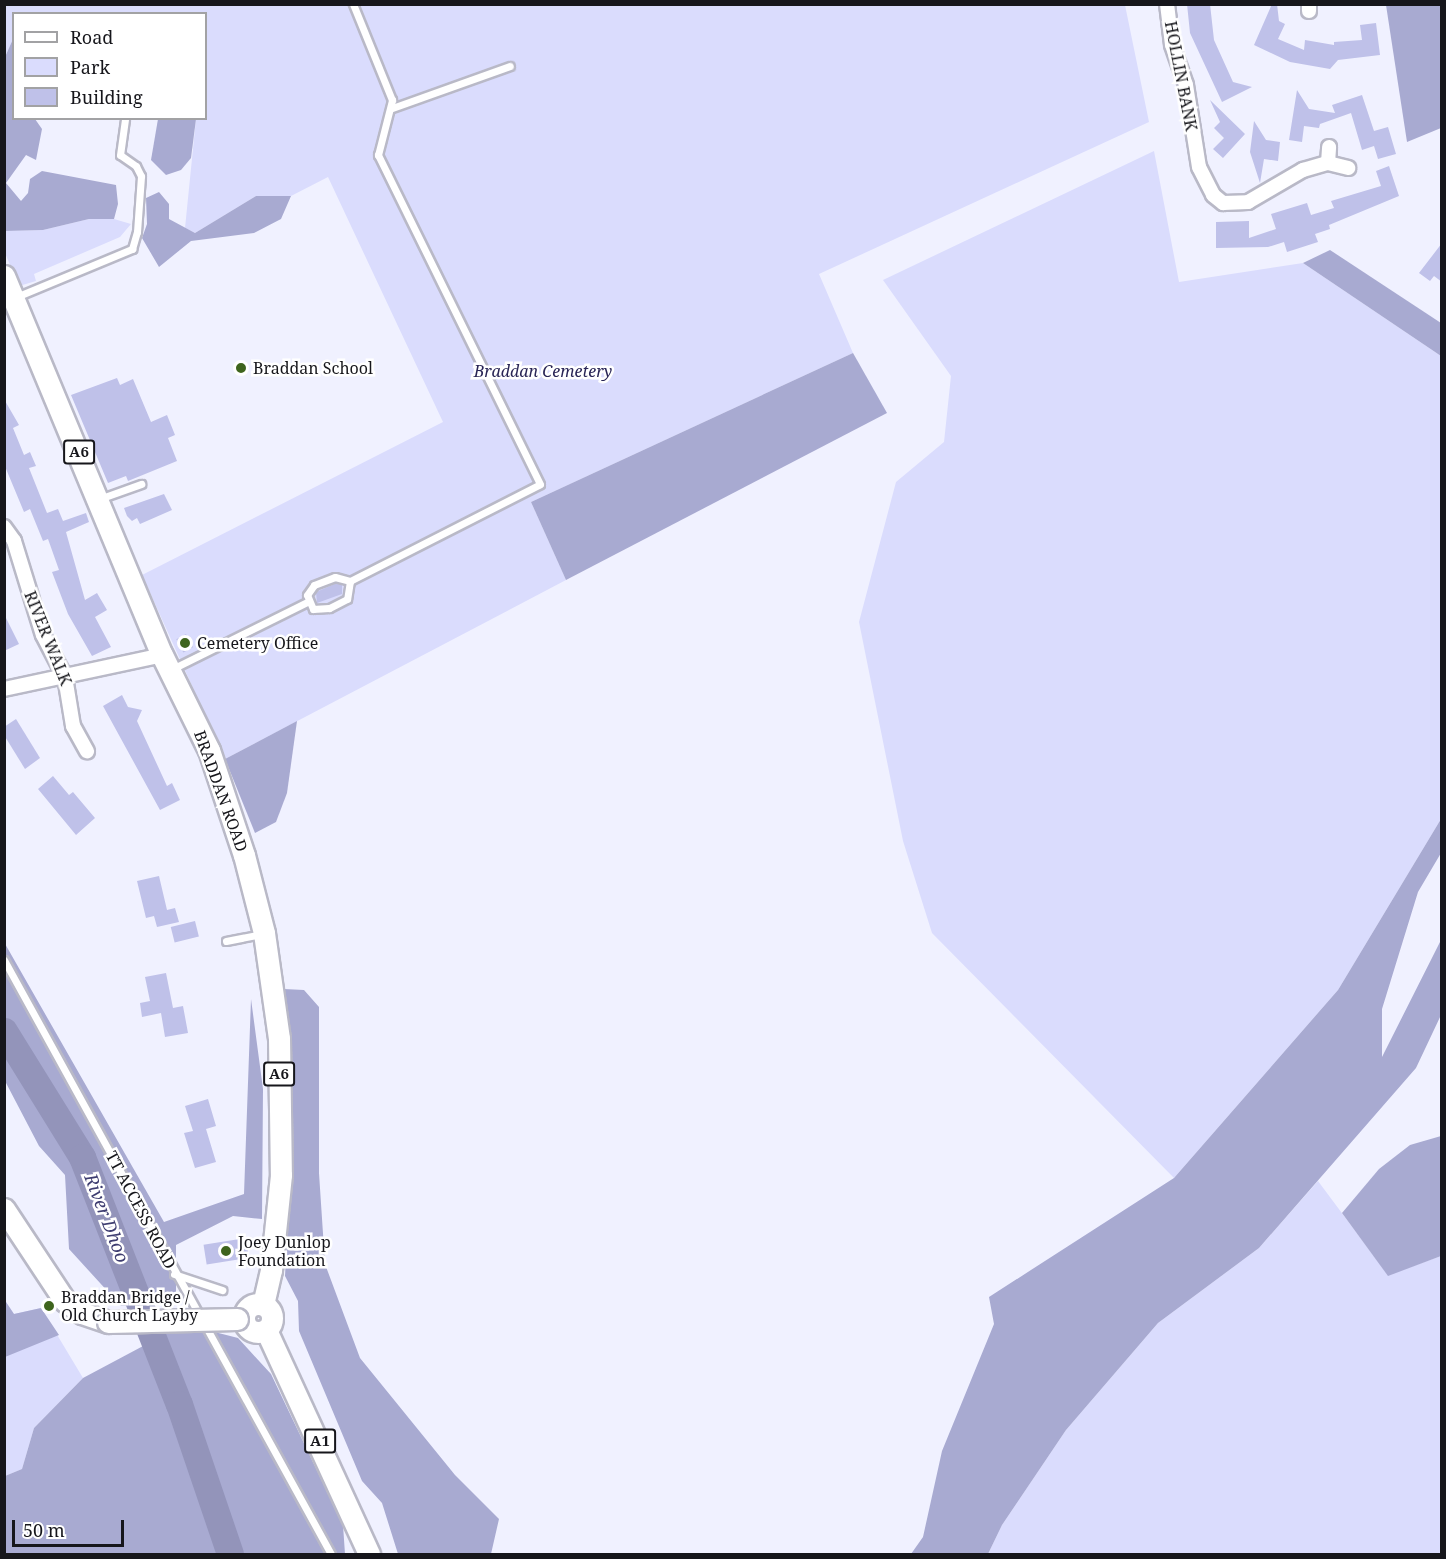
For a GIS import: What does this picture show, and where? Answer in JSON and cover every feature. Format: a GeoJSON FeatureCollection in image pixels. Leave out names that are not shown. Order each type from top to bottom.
{"type":"FeatureCollection","features":[{"type":"Feature","properties":{"kind":"highway","name":"BRADDAN ROAD"},"geometry":{"type":"LineString","coordinates":[[4,276],[166,663],[209,750],[244,855],[264,933],[279,1038],[281,1175],[271,1270],[264,1304]]}},
{"type":"Feature","properties":{"kind":"highway"},"geometry":{"type":"LineString","coordinates":[[4,1209],[65,1301],[82,1313],[108,1322],[240,1319],[252,1331],[266,1330],[272,1313],[264,1304],[249,1306],[240,1319]]}},
{"type":"Feature","properties":{"kind":"highway","name":"A1"},"geometry":{"type":"LineString","coordinates":[[266,1330],[369,1554]]}},
{"type":"Feature","properties":{"kind":"street","name":"HOLLIN BANK"},"geometry":{"type":"LineString","coordinates":[[1167,4],[1172,45],[1186,85],[1199,167],[1213,195],[1222,203],[1248,202],[1294,173],[1328,163]]}},
{"type":"Feature","properties":{"kind":"street"},"geometry":{"type":"LineString","coordinates":[[1329,147],[1328,163],[1348,168]]}},
{"type":"Feature","properties":{"kind":"street","name":"RIVER WALK"},"geometry":{"type":"LineString","coordinates":[[4,527],[14,541],[43,635],[65,677],[73,726],[87,751]]}},
{"type":"Feature","properties":{"kind":"street"},"geometry":{"type":"LineString","coordinates":[[4,689],[65,677],[166,663]]}},
{"type":"Feature","properties":{"kind":"lane"},"geometry":{"type":"LineString","coordinates":[[350,581],[346,599],[329,608],[313,609],[307,602],[307,595],[315,585],[335,577],[350,581],[540,484],[378,154],[392,108],[353,4]]}},
{"type":"Feature","properties":{"kind":"lane"},"geometry":{"type":"LineString","coordinates":[[392,108],[510,66]]}},
{"type":"Feature","properties":{"kind":"lane"},"geometry":{"type":"LineString","coordinates":[[14,298],[132,249],[137,232],[141,176],[136,166],[120,155],[124,120]]}},
{"type":"Feature","properties":{"kind":"lane"},"geometry":{"type":"LineString","coordinates":[[99,499],[141,484]]}},
{"type":"Feature","properties":{"kind":"lane"},"geometry":{"type":"LineString","coordinates":[[166,663],[307,602]]}},
{"type":"Feature","properties":{"kind":"lane"},"geometry":{"type":"LineString","coordinates":[[226,941],[264,933]]}},
{"type":"Feature","properties":{"kind":"lane","name":"TT ACCESS ROAD"},"geometry":{"type":"LineString","coordinates":[[4,960],[144,1211],[174,1274],[331,1554]]}},
{"type":"Feature","properties":{"kind":"lane"},"geometry":{"type":"LineString","coordinates":[[174,1274],[222,1290]]}},
{"type":"Feature","properties":{"kind":"green space","name":"Braddan Cemetery"},"geometry":{"type":"Polygon","coordinates":[[[5,4],[1125,5],[1149,122],[819,274],[853,353],[531,502],[566,580],[225,759],[142,575],[443,422],[328,177],[291,196],[256,196],[195,233],[185,228],[196,120],[207,120],[207,12],[12,12],[12,41],[5,57],[5,4]]]}},
{"type":"Feature","properties":{"kind":"green space"},"geometry":{"type":"Polygon","coordinates":[[[1154,151],[1179,282],[1303,263],[1441,356],[1441,819],[1338,990],[1174,1178],[932,933],[903,841],[859,622],[896,482],[944,442],[951,376],[883,280],[1154,151]]]}},
{"type":"Feature","properties":{"kind":"green space"},"geometry":{"type":"Polygon","coordinates":[[[89,219],[114,219],[131,224],[120,237],[34,274],[36,281],[19,286],[5,253],[4,231],[43,230],[89,219]]]}},
{"type":"Feature","properties":{"kind":"green space"},"geometry":{"type":"Polygon","coordinates":[[[1318,1181],[1388,1275],[1441,1256],[1441,1554],[988,1554],[1002,1525],[1066,1430],[1158,1323],[1259,1248],[1318,1181]]]}},
{"type":"Feature","properties":{"kind":"green space"},"geometry":{"type":"Polygon","coordinates":[[[4,1299],[14,1314],[41,1308],[83,1378],[34,1428],[22,1469],[5,1476],[4,1299]]]}},
{"type":"Feature","properties":{"kind":"shaded area"},"geometry":{"type":"Polygon","coordinates":[[[1386,5],[1441,5],[1441,128],[1407,142],[1386,5]]]}},
{"type":"Feature","properties":{"kind":"shaded area"},"geometry":{"type":"Polygon","coordinates":[[[12,41],[12,120],[36,120],[42,129],[36,160],[26,155],[6,183],[21,201],[28,193],[30,179],[42,171],[116,185],[118,204],[114,219],[89,219],[43,230],[5,231],[5,57],[12,41]]]}},
{"type":"Feature","properties":{"kind":"shaded area"},"geometry":{"type":"Polygon","coordinates":[[[158,120],[196,120],[191,158],[181,170],[166,175],[151,160],[158,120]]]}},
{"type":"Feature","properties":{"kind":"shaded area"},"geometry":{"type":"Polygon","coordinates":[[[159,192],[169,204],[169,219],[195,233],[256,196],[291,196],[281,219],[254,233],[191,241],[159,267],[142,238],[147,224],[146,198],[159,192]]]}},
{"type":"Feature","properties":{"kind":"shaded area"},"geometry":{"type":"Polygon","coordinates":[[[1330,250],[1441,323],[1441,356],[1303,263],[1330,250]]]}},
{"type":"Feature","properties":{"kind":"shaded area"},"geometry":{"type":"Polygon","coordinates":[[[853,353],[887,413],[566,580],[531,502],[853,353]]]}},
{"type":"Feature","properties":{"kind":"shaded area"},"geometry":{"type":"Polygon","coordinates":[[[297,721],[287,793],[276,822],[255,833],[225,759],[297,721]]]}},
{"type":"Feature","properties":{"kind":"shaded area"},"geometry":{"type":"Polygon","coordinates":[[[1441,819],[1441,853],[1418,892],[1382,1009],[1382,1057],[1441,940],[1441,1015],[1416,1068],[1259,1248],[1158,1323],[1066,1430],[1002,1525],[988,1554],[911,1554],[923,1537],[942,1451],[994,1324],[989,1297],[1174,1178],[1338,990],[1441,819]]]}},
{"type":"Feature","properties":{"kind":"shaded area"},"geometry":{"type":"Polygon","coordinates":[[[4,942],[164,1222],[244,1194],[251,999],[263,1089],[262,1219],[233,1216],[176,1245],[176,1303],[121,1306],[69,1249],[65,1175],[39,1146],[5,1081],[4,942]]]}},
{"type":"Feature","properties":{"kind":"shaded area"},"geometry":{"type":"Polygon","coordinates":[[[284,989],[304,990],[319,1007],[319,1173],[325,1264],[360,1358],[455,1475],[499,1519],[491,1554],[398,1554],[382,1503],[362,1481],[299,1331],[298,1301],[285,1276],[291,1161],[284,989]]]}},
{"type":"Feature","properties":{"kind":"shaded area"},"geometry":{"type":"Polygon","coordinates":[[[1441,1136],[1441,1256],[1388,1276],[1342,1213],[1379,1169],[1410,1145],[1441,1136]]]}},
{"type":"Feature","properties":{"kind":"shaded area"},"geometry":{"type":"Polygon","coordinates":[[[4,1299],[14,1314],[41,1308],[59,1335],[5,1357],[4,1299]]]}},
{"type":"Feature","properties":{"kind":"shaded area"},"geometry":{"type":"Polygon","coordinates":[[[199,1328],[238,1338],[271,1374],[343,1525],[345,1554],[5,1554],[5,1476],[22,1469],[34,1428],[83,1378],[175,1329],[199,1328]]]}},
{"type":"Feature","properties":{"kind":"building"},"geometry":{"type":"Polygon","coordinates":[[[1187,4],[1210,4],[1214,40],[1233,82],[1252,87],[1222,102],[1190,33],[1187,4]]]}},
{"type":"Feature","properties":{"kind":"building"},"geometry":{"type":"Polygon","coordinates":[[[1272,4],[1277,4],[1279,21],[1285,24],[1278,39],[1304,50],[1305,40],[1334,45],[1334,42],[1362,40],[1360,25],[1376,23],[1380,55],[1338,60],[1330,69],[1290,62],[1254,45],[1272,4]]]}},
{"type":"Feature","properties":{"kind":"building"},"geometry":{"type":"Polygon","coordinates":[[[1297,90],[1309,109],[1335,113],[1332,105],[1362,95],[1374,131],[1388,127],[1396,154],[1378,159],[1374,146],[1362,150],[1351,113],[1320,124],[1319,128],[1304,126],[1302,142],[1289,140],[1297,90]]]}},
{"type":"Feature","properties":{"kind":"building"},"geometry":{"type":"Polygon","coordinates":[[[1210,100],[1245,134],[1223,158],[1213,149],[1224,138],[1214,128],[1220,122],[1210,100]]]}},
{"type":"Feature","properties":{"kind":"building"},"geometry":{"type":"Polygon","coordinates":[[[1254,121],[1266,140],[1280,142],[1278,161],[1264,159],[1260,183],[1250,152],[1254,121]]]}},
{"type":"Feature","properties":{"kind":"building"},"geometry":{"type":"Polygon","coordinates":[[[1389,166],[1399,196],[1329,225],[1330,229],[1315,234],[1318,242],[1287,252],[1284,242],[1268,247],[1216,248],[1216,222],[1249,221],[1249,238],[1276,229],[1271,214],[1307,203],[1311,215],[1334,208],[1331,201],[1381,186],[1376,171],[1389,166]]]}},
{"type":"Feature","properties":{"kind":"building"},"geometry":{"type":"Polygon","coordinates":[[[1442,243],[1442,282],[1434,276],[1430,281],[1419,273],[1442,243]]]}},
{"type":"Feature","properties":{"kind":"building"},"geometry":{"type":"Polygon","coordinates":[[[117,378],[120,385],[133,379],[151,422],[167,415],[175,435],[168,438],[177,461],[128,481],[126,476],[108,483],[71,395],[117,378]]]}},
{"type":"Feature","properties":{"kind":"building"},"geometry":{"type":"Polygon","coordinates":[[[4,399],[19,425],[13,428],[24,455],[30,452],[36,466],[29,468],[47,513],[58,509],[63,521],[86,513],[89,522],[66,532],[85,600],[97,593],[107,610],[95,617],[111,647],[92,656],[68,614],[52,572],[59,570],[48,539],[43,541],[30,509],[24,512],[4,464],[4,399]]]}},
{"type":"Feature","properties":{"kind":"building"},"geometry":{"type":"Polygon","coordinates":[[[164,494],[172,510],[140,524],[137,518],[132,521],[127,516],[124,508],[164,494]]]}},
{"type":"Feature","properties":{"kind":"building"},"geometry":{"type":"Polygon","coordinates":[[[337,583],[342,585],[342,594],[317,603],[316,592],[337,583]]]}},
{"type":"Feature","properties":{"kind":"building"},"geometry":{"type":"Polygon","coordinates":[[[4,614],[19,644],[4,651],[4,614]]]}},
{"type":"Feature","properties":{"kind":"building","name":"Cemetery Office"},"geometry":{"type":"Polygon","coordinates":[[[186,634],[193,647],[183,652],[176,639],[186,634]]]}},
{"type":"Feature","properties":{"kind":"building"},"geometry":{"type":"Polygon","coordinates":[[[122,695],[128,707],[142,710],[137,721],[167,786],[172,783],[180,800],[160,810],[103,706],[122,695]]]}},
{"type":"Feature","properties":{"kind":"building"},"geometry":{"type":"Polygon","coordinates":[[[16,719],[40,758],[25,769],[4,735],[4,727],[16,719]]]}},
{"type":"Feature","properties":{"kind":"building"},"geometry":{"type":"Polygon","coordinates":[[[53,776],[69,795],[73,792],[95,818],[76,835],[38,789],[53,776]]]}},
{"type":"Feature","properties":{"kind":"building"},"geometry":{"type":"Polygon","coordinates":[[[159,876],[167,910],[175,908],[179,922],[157,927],[154,916],[146,918],[137,881],[159,876]]]}},
{"type":"Feature","properties":{"kind":"building"},"geometry":{"type":"Polygon","coordinates":[[[195,921],[199,937],[175,943],[171,927],[195,921]]]}},
{"type":"Feature","properties":{"kind":"building"},"geometry":{"type":"Polygon","coordinates":[[[166,973],[173,1008],[183,1006],[188,1033],[165,1037],[161,1013],[142,1017],[140,1003],[150,1001],[145,977],[166,973]]]}},
{"type":"Feature","properties":{"kind":"building"},"geometry":{"type":"Polygon","coordinates":[[[208,1099],[216,1126],[206,1129],[216,1162],[195,1168],[184,1133],[193,1131],[185,1106],[208,1099]]]}},
{"type":"Feature","properties":{"kind":"building","name":"Joey Dunlop Foundation"},"geometry":{"type":"Polygon","coordinates":[[[246,1238],[249,1258],[207,1264],[204,1245],[246,1238]]]}},
{"type":"Feature","properties":{"kind":"waterway","name":"River Dhoo"},"geometry":{"type":"LineString","coordinates":[[4,1031],[82,1157],[179,1404],[230,1554]]}},
{"type":"Feature","properties":{"kind":"place","name":"Braddan School"},"geometry":{"type":"Point","coordinates":[241,368]}},
{"type":"Feature","properties":{"kind":"place","name":"Cemetery Office"},"geometry":{"type":"Point","coordinates":[185,643]}},
{"type":"Feature","properties":{"kind":"place","name":"Joey Dunlop Foundation"},"geometry":{"type":"Point","coordinates":[226,1251]}},
{"type":"Feature","properties":{"kind":"place","name":"Braddan Bridge / Old Church Layby"},"geometry":{"type":"Point","coordinates":[49,1306]}}]}
